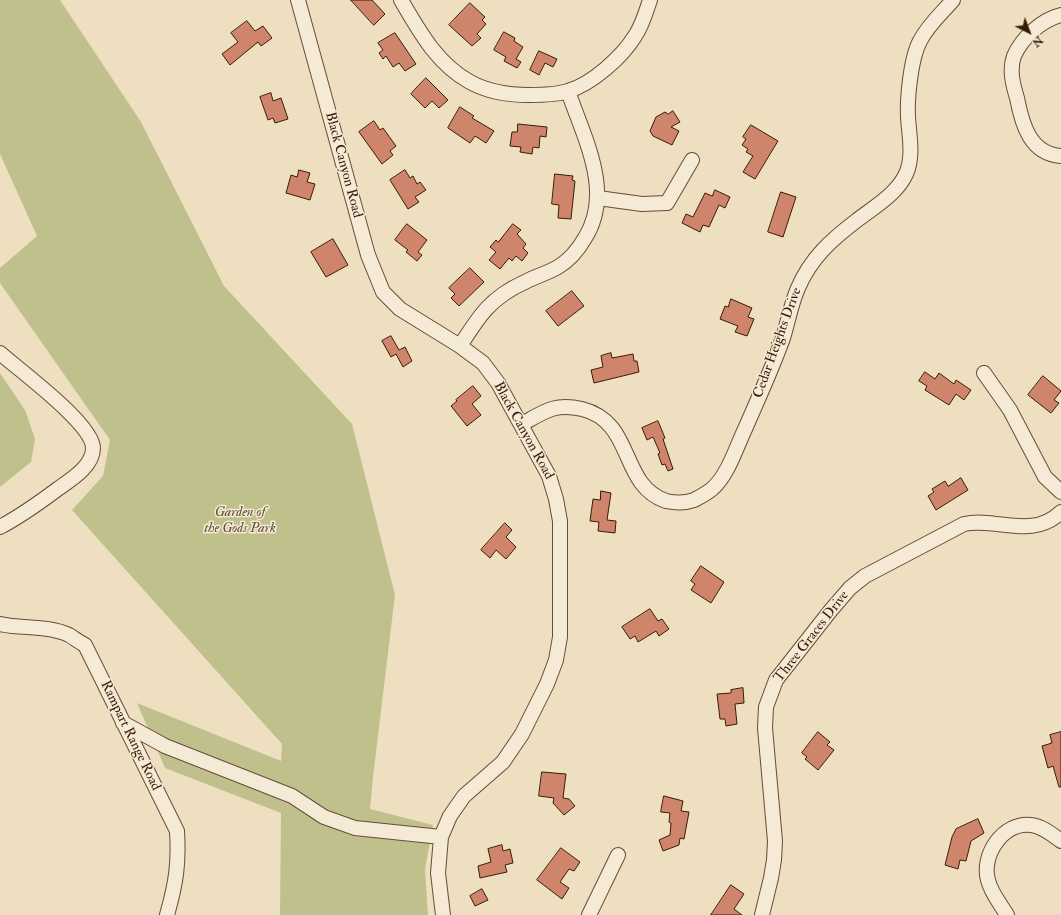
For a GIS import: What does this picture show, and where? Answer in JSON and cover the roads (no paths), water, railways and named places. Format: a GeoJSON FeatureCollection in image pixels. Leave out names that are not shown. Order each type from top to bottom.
{"type":"FeatureCollection","features":[{"type":"Feature","properties":{"kind":"street","name":"Black Canyon Road"},"geometry":{"type":"LineString","coordinates":[[298,0],[375,276],[383,292],[400,309],[460,346],[483,363],[498,383],[522,424],[549,476],[560,521],[560,637],[556,660],[547,684],[522,734],[503,762],[464,796],[450,816],[442,837],[438,874],[443,915]]}},
{"type":"Feature","properties":{"kind":"street"},"geometry":{"type":"LineString","coordinates":[[401,0],[430,48],[449,67],[470,82],[492,92],[517,95],[541,95],[568,91],[598,74],[617,59],[635,36],[650,0]]}},
{"type":"Feature","properties":{"kind":"street","name":"Cedar Heights Drive"},"geometry":{"type":"LineString","coordinates":[[522,424],[548,409],[567,406],[596,413],[610,424],[618,436],[635,473],[646,488],[658,498],[673,503],[693,501],[712,488],[727,468],[772,368],[797,290],[810,264],[830,242],[890,196],[906,173],[911,147],[908,115],[910,80],[919,42],[929,27],[953,0]]}},
{"type":"Feature","properties":{"kind":"street"},"geometry":{"type":"LineString","coordinates":[[1061,15],[1042,24],[1024,39],[1014,57],[1011,76],[1023,126],[1031,140],[1042,151],[1061,156]]}},
{"type":"Feature","properties":{"kind":"street"},"geometry":{"type":"LineString","coordinates":[[460,346],[488,305],[505,292],[553,270],[570,258],[592,228],[598,198],[594,167],[568,91]]}},
{"type":"Feature","properties":{"kind":"street"},"geometry":{"type":"LineString","coordinates":[[598,198],[642,204],[667,203],[692,160]]}},
{"type":"Feature","properties":{"kind":"street"},"geometry":{"type":"LineString","coordinates":[[0,353],[74,416],[86,430],[93,447],[88,463],[74,477],[20,517],[0,527]]}},
{"type":"Feature","properties":{"kind":"street"},"geometry":{"type":"LineString","coordinates":[[984,373],[1010,410],[1045,477],[1061,492]]}},
{"type":"Feature","properties":{"kind":"street","name":"Three Graces Drive"},"geometry":{"type":"LineString","coordinates":[[762,915],[772,878],[774,860],[775,841],[765,728],[766,707],[776,680],[831,610],[850,588],[864,576],[964,524],[978,521],[1018,526],[1036,526],[1052,520],[1061,512]]}},
{"type":"Feature","properties":{"kind":"street","name":"Rampart Range Road"},"geometry":{"type":"LineString","coordinates":[[0,624],[16,628],[47,630],[68,634],[85,645],[177,831],[178,860],[174,891],[167,915]]}},
{"type":"Feature","properties":{"kind":"street"},"geometry":{"type":"LineString","coordinates":[[123,724],[165,746],[292,796],[324,817],[355,828],[442,837]]}},
{"type":"Feature","properties":{"kind":"street"},"geometry":{"type":"LineString","coordinates":[[1007,915],[992,892],[987,879],[986,860],[996,844],[1005,833],[1017,827],[1031,824],[1045,830],[1061,841]]}},
{"type":"Feature","properties":{"kind":"street"},"geometry":{"type":"LineString","coordinates":[[589,915],[618,855]]}},
{"type":"Feature","properties":{"kind":"park label","name":"Garden of the Gods Park"},"geometry":{"type":"Point","coordinates":[240,522]}}]}
